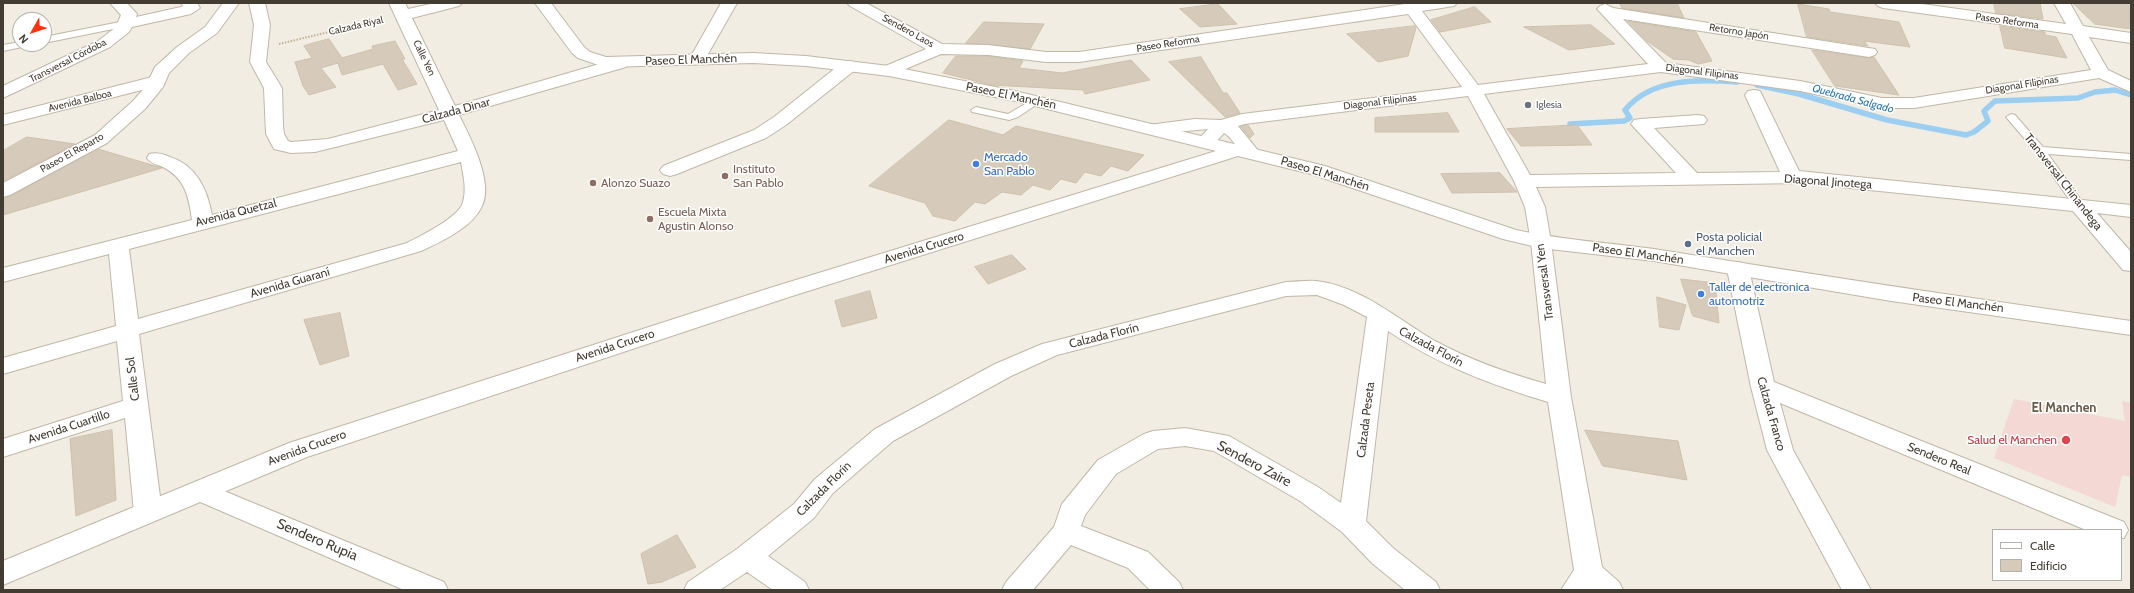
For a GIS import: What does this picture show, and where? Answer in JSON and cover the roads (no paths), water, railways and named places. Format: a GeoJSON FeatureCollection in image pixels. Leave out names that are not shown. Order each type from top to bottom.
{"type":"FeatureCollection","features":[{"type":"Feature","properties":{"kind":"street"},"geometry":{"type":"LineString","coordinates":[[118,3],[129,14],[125,24]]}},
{"type":"Feature","properties":{"kind":"street"},"geometry":{"type":"LineString","coordinates":[[125,24],[186,11],[192,8],[189,3]]}},
{"type":"Feature","properties":{"kind":"street","name":"Paseo El Reparto"},"geometry":{"type":"LineString","coordinates":[[3,190],[101,139],[139,105],[150,92],[161,71],[172,60],[211,30],[231,3]]}},
{"type":"Feature","properties":{"kind":"street","name":"Calzada Dinar"},"geometry":{"type":"LineString","coordinates":[[257,3],[262,25],[258,62],[273,88],[275,134],[281,145],[290,148],[311,146],[349,138],[451,114],[620,63]]}},
{"type":"Feature","properties":{"kind":"street"},"geometry":{"type":"LineString","coordinates":[[400,9],[454,3]]}},
{"type":"Feature","properties":{"kind":"street","name":"Paseo El Manchén"},"geometry":{"type":"LineString","coordinates":[[543,3],[584,55],[604,62],[620,63],[698,58],[753,58],[889,70],[1035,101],[1318,170],[1510,235],[1541,242],[1654,255],[1891,294],[2131,328]]}},
{"type":"Feature","properties":{"kind":"street"},"geometry":{"type":"LineString","coordinates":[[698,58],[729,3]]}},
{"type":"Feature","properties":{"kind":"street","name":"Sendero Laos"},"geometry":{"type":"LineString","coordinates":[[855,3],[939,48]]}},
{"type":"Feature","properties":{"kind":"street","name":"Paseo Reforma"},"geometry":{"type":"LineString","coordinates":[[889,70],[939,48],[988,50],[1046,57],[1079,57],[1450,3]]}},
{"type":"Feature","properties":{"kind":"street","name":"Paseo Reforma"},"geometry":{"type":"LineString","coordinates":[[1883,3],[2131,38]]}},
{"type":"Feature","properties":{"kind":"street"},"geometry":{"type":"LineString","coordinates":[[2062,3],[2101,73],[2131,87]]}},
{"type":"Feature","properties":{"kind":"street"},"geometry":{"type":"LineString","coordinates":[[1604,7],[1661,67]]}},
{"type":"Feature","properties":{"kind":"street","name":"Retorno Japón"},"geometry":{"type":"LineString","coordinates":[[1604,7],[1868,52]]}},
{"type":"Feature","properties":{"kind":"street","name":"Transversal Yen"},"geometry":{"type":"LineString","coordinates":[[1412,8],[1473,90],[1524,181],[1535,207],[1541,242],[1559,397],[1591,586]]}},
{"type":"Feature","properties":{"kind":"street","name":"Calle Yen"},"geometry":{"type":"LineString","coordinates":[[400,9],[451,114]]}},
{"type":"Feature","properties":{"kind":"street","name":"Transversal Córdoba"},"geometry":{"type":"LineString","coordinates":[[3,93],[104,44],[123,29],[125,24]]}},
{"type":"Feature","properties":{"kind":"street"},"geometry":{"type":"LineString","coordinates":[[670,170],[760,134],[780,121],[849,66]]}},
{"type":"Feature","properties":{"kind":"street","name":"Diagonal Filipinas"},"geometry":{"type":"LineString","coordinates":[[1205,142],[1221,126],[1242,119],[1661,67],[1800,86],[1882,102],[1914,103],[2101,73]]}},
{"type":"Feature","properties":{"kind":"street","name":"Avenida Balboa"},"geometry":{"type":"LineString","coordinates":[[3,120],[156,81]]}},
{"type":"Feature","properties":{"kind":"street"},"geometry":{"type":"LineString","coordinates":[[1754,95],[1792,178]]}},
{"type":"Feature","properties":{"kind":"street","name":"Avenida Guaraní"},"geometry":{"type":"LineString","coordinates":[[3,366],[414,247],[440,235],[459,220],[473,205],[475,187],[469,154],[451,114]]}},
{"type":"Feature","properties":{"kind":"street"},"geometry":{"type":"LineString","coordinates":[[1692,180],[1640,124],[1698,120]]}},
{"type":"Feature","properties":{"kind":"street","name":"Diagonal Filipinas"},"geometry":{"type":"LineString","coordinates":[[1154,129],[1207,124],[1221,126],[1232,130],[1244,151]]}},
{"type":"Feature","properties":{"kind":"street","name":"Avenida Crucero"},"geometry":{"type":"LineString","coordinates":[[3,573],[313,445],[781,292],[1244,151]]}},
{"type":"Feature","properties":{"kind":"street","name":"Avenida Quetzal"},"geometry":{"type":"LineString","coordinates":[[3,275],[469,154]]}},
{"type":"Feature","properties":{"kind":"street"},"geometry":{"type":"LineString","coordinates":[[156,158],[185,172],[197,190],[203,222]]}},
{"type":"Feature","properties":{"kind":"street","name":"Diagonal Jinotega"},"geometry":{"type":"LineString","coordinates":[[1524,181],[1792,178],[2131,211]]}},
{"type":"Feature","properties":{"kind":"street","name":"Transversal Chinandega"},"geometry":{"type":"LineString","coordinates":[[2080,206],[2131,265]]}},
{"type":"Feature","properties":{"kind":"street","name":"Calle Sol"},"geometry":{"type":"LineString","coordinates":[[118,245],[148,512]]}},
{"type":"Feature","properties":{"kind":"street","name":"Calzada Franco"},"geometry":{"type":"LineString","coordinates":[[1738,269],[1763,387],[1780,450],[1857,590]]}},
{"type":"Feature","properties":{"kind":"street","name":"Calzada Florín"},"geometry":{"type":"LineString","coordinates":[[698,590],[747,557],[804,511],[824,486],[884,435],[1003,370],[1050,350],[1286,289],[1318,288],[1347,298],[1408,336],[1443,355],[1499,380],[1559,397]]}},
{"type":"Feature","properties":{"kind":"street","name":"Calzada Peseta"},"geometry":{"type":"LineString","coordinates":[[1352,524],[1378,316]]}},
{"type":"Feature","properties":{"kind":"street","name":"Sendero Real"},"geometry":{"type":"LineString","coordinates":[[1763,387],[2112,529]]}},
{"type":"Feature","properties":{"kind":"street","name":"Avenida Cuartillo"},"geometry":{"type":"LineString","coordinates":[[3,448],[136,406]]}},
{"type":"Feature","properties":{"kind":"street","name":"Sendero Zaire"},"geometry":{"type":"LineString","coordinates":[[1066,532],[1072,511],[1107,467],[1153,440],[1185,437],[1220,443],[1310,494],[1352,524],[1383,556],[1426,590]]}},
{"type":"Feature","properties":{"kind":"street","name":"Sendero Rupia"},"geometry":{"type":"LineString","coordinates":[[200,491],[434,590]]}},
{"type":"Feature","properties":{"kind":"street"},"geometry":{"type":"LineString","coordinates":[[1016,590],[1066,532],[1138,560],[1169,590]]}},
{"type":"Feature","properties":{"kind":"street"},"geometry":{"type":"LineString","coordinates":[[747,557],[795,590]]}},
{"type":"Feature","properties":{"kind":"lane"},"geometry":{"type":"LineString","coordinates":[[52,38],[125,24]]}},
{"type":"Feature","properties":{"kind":"lane"},"geometry":{"type":"LineString","coordinates":[[976,110],[1009,117],[1014,116],[1035,101]]}},
{"type":"Feature","properties":{"kind":"lane","name":"Transversal Chinandega"},"geometry":{"type":"LineString","coordinates":[[2011,117],[2040,150],[2080,206]]}},
{"type":"Feature","properties":{"kind":"lane"},"geometry":{"type":"LineString","coordinates":[[2040,150],[2131,157]]}},
{"type":"Feature","properties":{"kind":"waterway","name":"Quebrada Salgado"},"geometry":{"type":"LineString","coordinates":[[1570,124],[1624,121],[1630,118],[1625,110],[1636,99],[1662,86],[1692,81],[1737,82]]}},
{"type":"Feature","properties":{"kind":"waterway","name":"Quebrada Salgado"},"geometry":{"type":"LineString","coordinates":[[1757,85],[1799,94],[1887,120],[1966,135],[1974,132],[1988,121],[1984,111],[1995,101],[2078,98],[2095,92],[2115,90],[2131,95]]}},
{"type":"Feature","properties":{"kind":"place","name":"Iglesia"},"geometry":{"type":"Point","coordinates":[1528,105]}},
{"type":"Feature","properties":{"kind":"place","name":"Mercado San Pablo"},"geometry":{"type":"Point","coordinates":[976,164]}},
{"type":"Feature","properties":{"kind":"place","name":"Instituto San Pablo"},"geometry":{"type":"Point","coordinates":[725,176]}},
{"type":"Feature","properties":{"kind":"place","name":"Alonzo Suazo"},"geometry":{"type":"Point","coordinates":[593,183]}},
{"type":"Feature","properties":{"kind":"place","name":"Escuela Mixta Agustin Alonso"},"geometry":{"type":"Point","coordinates":[650,219]}},
{"type":"Feature","properties":{"kind":"place","name":"Posta policial el Manchen"},"geometry":{"type":"Point","coordinates":[1688,244]}},
{"type":"Feature","properties":{"kind":"place","name":"Taller de electronica automotriz"},"geometry":{"type":"Point","coordinates":[1701,294]}},
{"type":"Feature","properties":{"kind":"place","name":"Salud el Manchen"},"geometry":{"type":"Point","coordinates":[2066,440]}},
{"type":"Feature","properties":{"kind":"district","name":"El Manchen"},"geometry":{"type":"Point","coordinates":[2064,408]}}]}
